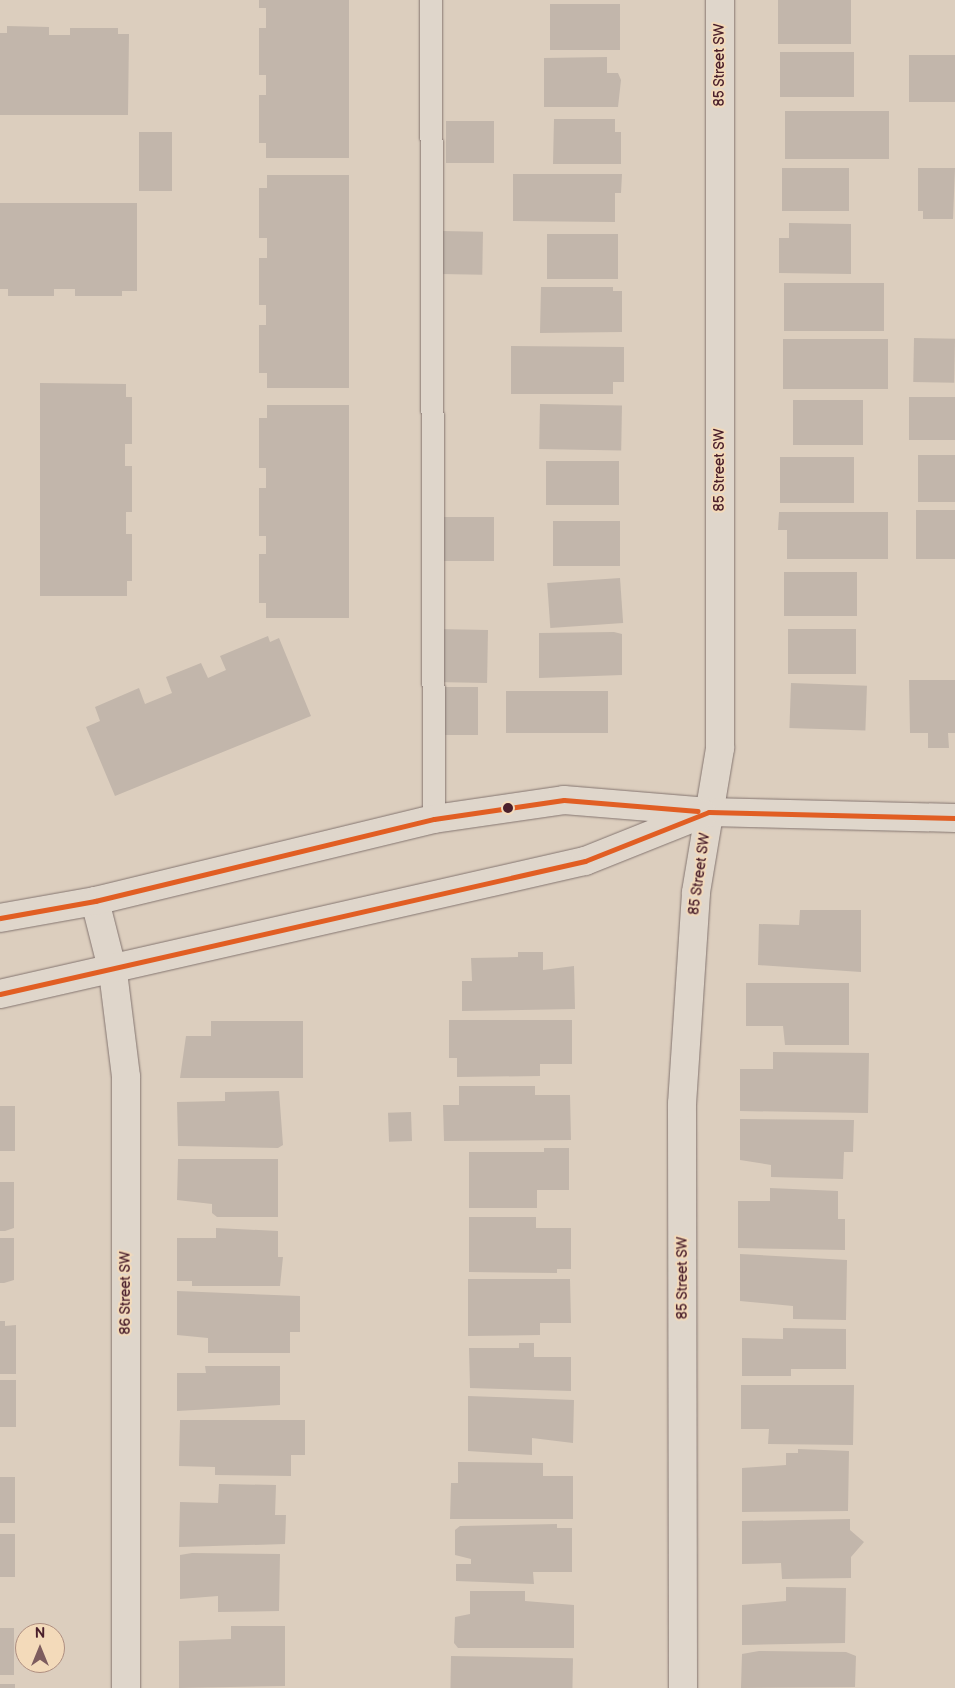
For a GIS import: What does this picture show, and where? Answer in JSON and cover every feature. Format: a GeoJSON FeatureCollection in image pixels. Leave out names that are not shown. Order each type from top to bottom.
{"type":"FeatureCollection","features":[{"type":"Feature","properties":{"kind":"street","name":"85 Street SW"},"geometry":{"type":"LineString","coordinates":[[683,1688],[682,1104],[696,892],[720,748],[720,0]]}},
{"type":"Feature","properties":{"kind":"street"},"geometry":{"type":"LineString","coordinates":[[0,918],[95,901],[434,819],[564,800],[709,812],[955,818]]}},
{"type":"Feature","properties":{"kind":"street"},"geometry":{"type":"LineString","coordinates":[[0,994],[114,972],[446,890],[585,861],[709,812]]}},
{"type":"Feature","properties":{"kind":"street","name":"86 Street SW"},"geometry":{"type":"LineString","coordinates":[[95,901],[114,972],[126,1077],[126,1688]]}},
{"type":"Feature","properties":{"kind":"lane"},"geometry":{"type":"LineString","coordinates":[[431,0],[434,819]]}},
{"type":"Feature","properties":{"kind":"building"},"geometry":{"type":"Polygon","coordinates":[[[259,0],[349,0],[349,158],[266,158],[266,143],[259,143],[259,95],[266,95],[266,75],[259,75],[259,28],[266,28],[266,8],[259,8],[259,0]]]}},
{"type":"Feature","properties":{"kind":"building"},"geometry":{"type":"Polygon","coordinates":[[[778,0],[851,0],[851,44],[778,44],[778,0]]]}},
{"type":"Feature","properties":{"kind":"building"},"geometry":{"type":"Polygon","coordinates":[[[550,4],[620,4],[620,50],[550,50],[550,4]]]}},
{"type":"Feature","properties":{"kind":"building"},"geometry":{"type":"Polygon","coordinates":[[[7,26],[49,27],[49,35],[70,35],[70,28],[118,28],[118,34],[129,34],[128,115],[0,115],[0,33],[7,33],[7,26]]]}},
{"type":"Feature","properties":{"kind":"building"},"geometry":{"type":"Polygon","coordinates":[[[780,52],[854,52],[854,97],[780,97],[780,52]]]}},
{"type":"Feature","properties":{"kind":"building"},"geometry":{"type":"Polygon","coordinates":[[[909,55],[955,55],[955,102],[909,102],[909,55]]]}},
{"type":"Feature","properties":{"kind":"building"},"geometry":{"type":"Polygon","coordinates":[[[607,57],[607,73],[618,73],[621,80],[618,107],[544,107],[544,58],[607,57]]]}},
{"type":"Feature","properties":{"kind":"building"},"geometry":{"type":"Polygon","coordinates":[[[785,111],[889,111],[889,159],[785,159],[785,111]]]}},
{"type":"Feature","properties":{"kind":"building"},"geometry":{"type":"Polygon","coordinates":[[[554,119],[615,119],[615,132],[621,132],[621,164],[553,164],[554,119]]]}},
{"type":"Feature","properties":{"kind":"building"},"geometry":{"type":"Polygon","coordinates":[[[446,121],[494,121],[494,163],[446,163],[446,121]]]}},
{"type":"Feature","properties":{"kind":"building"},"geometry":{"type":"Polygon","coordinates":[[[139,132],[172,132],[172,191],[139,191],[139,132]]]}},
{"type":"Feature","properties":{"kind":"building"},"geometry":{"type":"Polygon","coordinates":[[[782,168],[849,168],[849,211],[782,211],[782,168]]]}},
{"type":"Feature","properties":{"kind":"building"},"geometry":{"type":"Polygon","coordinates":[[[918,168],[955,168],[953,219],[923,219],[923,211],[918,211],[918,168]]]}},
{"type":"Feature","properties":{"kind":"building"},"geometry":{"type":"Polygon","coordinates":[[[513,174],[622,174],[621,193],[615,193],[615,222],[513,221],[513,174]]]}},
{"type":"Feature","properties":{"kind":"building"},"geometry":{"type":"Polygon","coordinates":[[[267,175],[349,175],[349,388],[267,388],[267,373],[259,373],[259,325],[266,325],[266,305],[259,305],[259,258],[267,258],[267,238],[259,238],[259,188],[267,188],[267,175]]]}},
{"type":"Feature","properties":{"kind":"building"},"geometry":{"type":"Polygon","coordinates":[[[0,203],[137,203],[137,291],[122,291],[122,296],[75,296],[75,289],[54,289],[54,296],[8,296],[8,289],[0,289],[0,203]]]}},
{"type":"Feature","properties":{"kind":"building"},"geometry":{"type":"Polygon","coordinates":[[[789,223],[851,224],[851,274],[779,273],[779,238],[789,238],[789,223]]]}},
{"type":"Feature","properties":{"kind":"building"},"geometry":{"type":"Polygon","coordinates":[[[442,231],[483,232],[482,275],[441,274],[442,231]]]}},
{"type":"Feature","properties":{"kind":"building"},"geometry":{"type":"Polygon","coordinates":[[[547,234],[618,234],[618,279],[547,279],[547,234]]]}},
{"type":"Feature","properties":{"kind":"building"},"geometry":{"type":"Polygon","coordinates":[[[784,283],[884,283],[884,331],[784,331],[784,283]]]}},
{"type":"Feature","properties":{"kind":"building"},"geometry":{"type":"Polygon","coordinates":[[[541,287],[613,287],[613,291],[622,291],[622,332],[540,333],[541,287]]]}},
{"type":"Feature","properties":{"kind":"building"},"geometry":{"type":"Polygon","coordinates":[[[914,338],[955,339],[954,383],[913,382],[914,338]]]}},
{"type":"Feature","properties":{"kind":"building"},"geometry":{"type":"Polygon","coordinates":[[[783,339],[888,339],[888,389],[783,389],[783,339]]]}},
{"type":"Feature","properties":{"kind":"building"},"geometry":{"type":"Polygon","coordinates":[[[511,346],[624,347],[624,382],[613,382],[613,394],[511,394],[511,346]]]}},
{"type":"Feature","properties":{"kind":"building"},"geometry":{"type":"Polygon","coordinates":[[[40,383],[126,384],[126,397],[132,397],[132,444],[125,444],[125,466],[132,466],[132,512],[126,512],[126,534],[132,534],[132,581],[127,581],[127,596],[40,596],[40,383]]]}},
{"type":"Feature","properties":{"kind":"building"},"geometry":{"type":"Polygon","coordinates":[[[909,397],[955,397],[955,440],[909,440],[909,397]]]}},
{"type":"Feature","properties":{"kind":"building"},"geometry":{"type":"Polygon","coordinates":[[[793,400],[863,400],[863,445],[793,445],[793,400]]]}},
{"type":"Feature","properties":{"kind":"building"},"geometry":{"type":"Polygon","coordinates":[[[540,404],[622,405],[621,450],[539,449],[540,404]]]}},
{"type":"Feature","properties":{"kind":"building"},"geometry":{"type":"Polygon","coordinates":[[[267,405],[349,405],[349,618],[266,618],[266,603],[259,603],[259,554],[266,554],[266,536],[259,536],[259,488],[266,488],[266,468],[259,468],[259,418],[267,418],[267,405]]]}},
{"type":"Feature","properties":{"kind":"building"},"geometry":{"type":"Polygon","coordinates":[[[918,455],[955,455],[955,502],[918,502],[918,455]]]}},
{"type":"Feature","properties":{"kind":"building"},"geometry":{"type":"Polygon","coordinates":[[[780,457],[854,457],[854,503],[780,503],[780,457]]]}},
{"type":"Feature","properties":{"kind":"building"},"geometry":{"type":"Polygon","coordinates":[[[546,461],[619,461],[619,505],[546,505],[546,461]]]}},
{"type":"Feature","properties":{"kind":"building"},"geometry":{"type":"Polygon","coordinates":[[[916,510],[955,510],[955,559],[916,559],[916,510]]]}},
{"type":"Feature","properties":{"kind":"building"},"geometry":{"type":"Polygon","coordinates":[[[779,512],[888,512],[888,559],[787,559],[787,530],[778,530],[779,512]]]}},
{"type":"Feature","properties":{"kind":"building"},"geometry":{"type":"Polygon","coordinates":[[[444,517],[494,517],[494,561],[444,561],[444,517]]]}},
{"type":"Feature","properties":{"kind":"building"},"geometry":{"type":"Polygon","coordinates":[[[553,521],[620,521],[620,566],[553,566],[553,521]]]}},
{"type":"Feature","properties":{"kind":"building"},"geometry":{"type":"Polygon","coordinates":[[[784,572],[857,572],[857,616],[784,616],[784,572]]]}},
{"type":"Feature","properties":{"kind":"building"},"geometry":{"type":"Polygon","coordinates":[[[620,578],[623,623],[550,628],[547,583],[620,578]]]}},
{"type":"Feature","properties":{"kind":"building"},"geometry":{"type":"Polygon","coordinates":[[[436,629],[488,630],[487,683],[435,682],[436,629]]]}},
{"type":"Feature","properties":{"kind":"building"},"geometry":{"type":"Polygon","coordinates":[[[788,629],[856,629],[856,674],[788,674],[788,629]]]}},
{"type":"Feature","properties":{"kind":"building"},"geometry":{"type":"Polygon","coordinates":[[[614,632],[622,634],[622,675],[539,678],[539,633],[614,632]]]}},
{"type":"Feature","properties":{"kind":"building"},"geometry":{"type":"Polygon","coordinates":[[[268,636],[270,642],[279,638],[311,716],[115,796],[86,727],[100,721],[95,707],[139,688],[145,704],[172,693],[166,677],[201,663],[208,678],[226,670],[220,656],[268,636]]]}},
{"type":"Feature","properties":{"kind":"building"},"geometry":{"type":"Polygon","coordinates":[[[909,680],[955,680],[955,733],[948,733],[949,748],[928,748],[928,733],[910,733],[909,680]]]}},
{"type":"Feature","properties":{"kind":"building"},"geometry":{"type":"Polygon","coordinates":[[[791,683],[867,686],[865,731],[789,728],[791,683]]]}},
{"type":"Feature","properties":{"kind":"building"},"geometry":{"type":"Polygon","coordinates":[[[435,687],[478,687],[478,735],[435,735],[435,687]]]}},
{"type":"Feature","properties":{"kind":"building"},"geometry":{"type":"Polygon","coordinates":[[[506,691],[608,691],[608,733],[506,733],[506,691]]]}},
{"type":"Feature","properties":{"kind":"building"},"geometry":{"type":"Polygon","coordinates":[[[800,910],[861,910],[861,972],[758,965],[759,924],[799,925],[800,910]]]}},
{"type":"Feature","properties":{"kind":"building"},"geometry":{"type":"Polygon","coordinates":[[[518,952],[543,952],[543,970],[574,966],[575,1009],[462,1011],[462,981],[472,981],[471,958],[518,957],[518,952]]]}},
{"type":"Feature","properties":{"kind":"building"},"geometry":{"type":"Polygon","coordinates":[[[746,983],[849,983],[849,1045],[785,1045],[783,1026],[746,1026],[746,983]]]}},
{"type":"Feature","properties":{"kind":"building"},"geometry":{"type":"Polygon","coordinates":[[[449,1020],[572,1020],[572,1064],[540,1064],[540,1076],[457,1077],[457,1058],[449,1058],[449,1020]]]}},
{"type":"Feature","properties":{"kind":"building"},"geometry":{"type":"Polygon","coordinates":[[[211,1021],[303,1021],[303,1078],[180,1078],[186,1036],[211,1036],[211,1021]]]}},
{"type":"Feature","properties":{"kind":"building"},"geometry":{"type":"Polygon","coordinates":[[[773,1052],[869,1053],[868,1113],[740,1111],[740,1069],[773,1069],[773,1052]]]}},
{"type":"Feature","properties":{"kind":"building"},"geometry":{"type":"Polygon","coordinates":[[[459,1086],[535,1086],[535,1095],[570,1095],[571,1140],[444,1141],[443,1105],[459,1105],[459,1086]]]}},
{"type":"Feature","properties":{"kind":"building"},"geometry":{"type":"Polygon","coordinates":[[[279,1091],[283,1145],[278,1148],[178,1146],[177,1102],[225,1101],[225,1092],[279,1091]]]}},
{"type":"Feature","properties":{"kind":"building"},"geometry":{"type":"Polygon","coordinates":[[[0,1106],[15,1106],[15,1151],[0,1151],[0,1106]]]}},
{"type":"Feature","properties":{"kind":"building"},"geometry":{"type":"Polygon","coordinates":[[[411,1112],[412,1141],[389,1142],[388,1113],[411,1112]]]}},
{"type":"Feature","properties":{"kind":"building"},"geometry":{"type":"Polygon","coordinates":[[[740,1119],[854,1120],[853,1152],[844,1152],[843,1179],[771,1177],[771,1165],[740,1160],[740,1119]]]}},
{"type":"Feature","properties":{"kind":"building"},"geometry":{"type":"Polygon","coordinates":[[[544,1148],[569,1148],[569,1190],[537,1190],[537,1208],[469,1208],[469,1152],[544,1152],[544,1148]]]}},
{"type":"Feature","properties":{"kind":"building"},"geometry":{"type":"Polygon","coordinates":[[[178,1159],[278,1159],[278,1217],[217,1217],[212,1213],[212,1204],[177,1200],[178,1159]]]}},
{"type":"Feature","properties":{"kind":"building"},"geometry":{"type":"Polygon","coordinates":[[[0,1182],[14,1182],[14,1228],[5,1231],[0,1231],[0,1182]]]}},
{"type":"Feature","properties":{"kind":"building"},"geometry":{"type":"Polygon","coordinates":[[[770,1188],[838,1191],[838,1219],[845,1219],[845,1250],[738,1248],[738,1201],[770,1201],[770,1188]]]}},
{"type":"Feature","properties":{"kind":"building"},"geometry":{"type":"Polygon","coordinates":[[[469,1217],[536,1217],[536,1228],[571,1228],[571,1269],[557,1269],[557,1273],[469,1272],[469,1217]]]}},
{"type":"Feature","properties":{"kind":"building"},"geometry":{"type":"Polygon","coordinates":[[[216,1228],[278,1231],[278,1257],[283,1257],[280,1286],[192,1286],[192,1281],[177,1281],[177,1238],[216,1238],[216,1228]]]}},
{"type":"Feature","properties":{"kind":"building"},"geometry":{"type":"Polygon","coordinates":[[[0,1238],[14,1238],[14,1280],[4,1283],[0,1283],[0,1238]]]}},
{"type":"Feature","properties":{"kind":"building"},"geometry":{"type":"Polygon","coordinates":[[[740,1254],[847,1260],[846,1320],[793,1319],[793,1306],[740,1301],[740,1254]]]}},
{"type":"Feature","properties":{"kind":"building"},"geometry":{"type":"Polygon","coordinates":[[[468,1279],[570,1279],[571,1323],[540,1323],[540,1335],[468,1336],[468,1279]]]}},
{"type":"Feature","properties":{"kind":"building"},"geometry":{"type":"Polygon","coordinates":[[[177,1291],[300,1296],[300,1332],[290,1332],[290,1353],[208,1353],[208,1338],[177,1335],[177,1291]]]}},
{"type":"Feature","properties":{"kind":"building"},"geometry":{"type":"Polygon","coordinates":[[[0,1321],[5,1321],[5,1326],[16,1325],[16,1374],[0,1374],[0,1321]]]}},
{"type":"Feature","properties":{"kind":"building"},"geometry":{"type":"Polygon","coordinates":[[[783,1328],[846,1329],[846,1369],[791,1369],[791,1376],[742,1376],[742,1338],[783,1339],[783,1328]]]}},
{"type":"Feature","properties":{"kind":"building"},"geometry":{"type":"Polygon","coordinates":[[[519,1343],[534,1343],[534,1357],[571,1357],[571,1391],[470,1388],[469,1348],[519,1348],[519,1343]]]}},
{"type":"Feature","properties":{"kind":"building"},"geometry":{"type":"Polygon","coordinates":[[[205,1366],[280,1366],[280,1405],[177,1411],[177,1373],[206,1373],[205,1366]]]}},
{"type":"Feature","properties":{"kind":"building"},"geometry":{"type":"Polygon","coordinates":[[[0,1380],[16,1380],[16,1427],[0,1427],[0,1380]]]}},
{"type":"Feature","properties":{"kind":"building"},"geometry":{"type":"Polygon","coordinates":[[[741,1385],[854,1385],[853,1445],[768,1444],[769,1429],[741,1429],[741,1385]]]}},
{"type":"Feature","properties":{"kind":"building"},"geometry":{"type":"Polygon","coordinates":[[[468,1396],[574,1400],[573,1443],[532,1438],[532,1455],[468,1451],[468,1396]]]}},
{"type":"Feature","properties":{"kind":"building"},"geometry":{"type":"Polygon","coordinates":[[[180,1420],[305,1420],[305,1455],[291,1455],[291,1476],[215,1475],[215,1467],[179,1466],[180,1420]]]}},
{"type":"Feature","properties":{"kind":"building"},"geometry":{"type":"Polygon","coordinates":[[[798,1449],[849,1451],[848,1511],[742,1512],[742,1468],[786,1465],[786,1453],[798,1453],[798,1449]]]}},
{"type":"Feature","properties":{"kind":"building"},"geometry":{"type":"Polygon","coordinates":[[[458,1462],[543,1463],[543,1476],[573,1476],[573,1519],[450,1519],[451,1483],[458,1483],[458,1462]]]}},
{"type":"Feature","properties":{"kind":"building"},"geometry":{"type":"Polygon","coordinates":[[[0,1477],[15,1477],[15,1523],[0,1523],[0,1477]]]}},
{"type":"Feature","properties":{"kind":"building"},"geometry":{"type":"Polygon","coordinates":[[[219,1484],[276,1485],[275,1515],[286,1515],[285,1544],[179,1547],[180,1502],[218,1503],[219,1484]]]}},
{"type":"Feature","properties":{"kind":"building"},"geometry":{"type":"Polygon","coordinates":[[[850,1519],[850,1530],[864,1542],[851,1557],[851,1578],[782,1579],[781,1563],[742,1564],[742,1521],[850,1519]]]}},
{"type":"Feature","properties":{"kind":"building"},"geometry":{"type":"Polygon","coordinates":[[[557,1524],[557,1528],[572,1528],[572,1572],[533,1572],[534,1584],[456,1581],[456,1564],[471,1564],[471,1559],[455,1555],[455,1530],[460,1526],[557,1524]]]}},
{"type":"Feature","properties":{"kind":"building"},"geometry":{"type":"Polygon","coordinates":[[[0,1534],[15,1534],[15,1577],[0,1577],[0,1534]]]}},
{"type":"Feature","properties":{"kind":"building"},"geometry":{"type":"Polygon","coordinates":[[[192,1553],[280,1554],[279,1611],[218,1612],[218,1596],[180,1599],[180,1555],[192,1553]]]}},
{"type":"Feature","properties":{"kind":"building"},"geometry":{"type":"Polygon","coordinates":[[[786,1587],[846,1588],[845,1643],[742,1645],[742,1605],[786,1601],[786,1587]]]}},
{"type":"Feature","properties":{"kind":"building"},"geometry":{"type":"Polygon","coordinates":[[[470,1591],[525,1591],[525,1601],[574,1605],[574,1648],[458,1648],[454,1643],[455,1617],[470,1614],[470,1591]]]}},
{"type":"Feature","properties":{"kind":"building"},"geometry":{"type":"Polygon","coordinates":[[[231,1626],[285,1626],[285,1686],[179,1688],[179,1641],[231,1639],[231,1626]]]}},
{"type":"Feature","properties":{"kind":"building"},"geometry":{"type":"Polygon","coordinates":[[[0,1628],[14,1628],[14,1675],[0,1675],[0,1628]]]}},
{"type":"Feature","properties":{"kind":"building"},"geometry":{"type":"Polygon","coordinates":[[[759,1651],[846,1652],[856,1656],[855,1687],[741,1688],[742,1654],[759,1651]]]}},
{"type":"Feature","properties":{"kind":"building"},"geometry":{"type":"Polygon","coordinates":[[[451,1656],[573,1658],[572,1688],[450,1688],[451,1656]]]}},
{"type":"Feature","properties":{"kind":"building"},"geometry":{"type":"Polygon","coordinates":[[[0,1684],[15,1684],[15,1688],[0,1688],[0,1684]]]}},
{"type":"Feature","properties":{"kind":"transit line"},"geometry":{"type":"LineString","coordinates":[[0,918],[95,901],[434,819],[564,800],[698,811]]}},
{"type":"Feature","properties":{"kind":"transit line"},"geometry":{"type":"LineString","coordinates":[[0,994],[585,861],[709,812],[955,818]]}}]}
